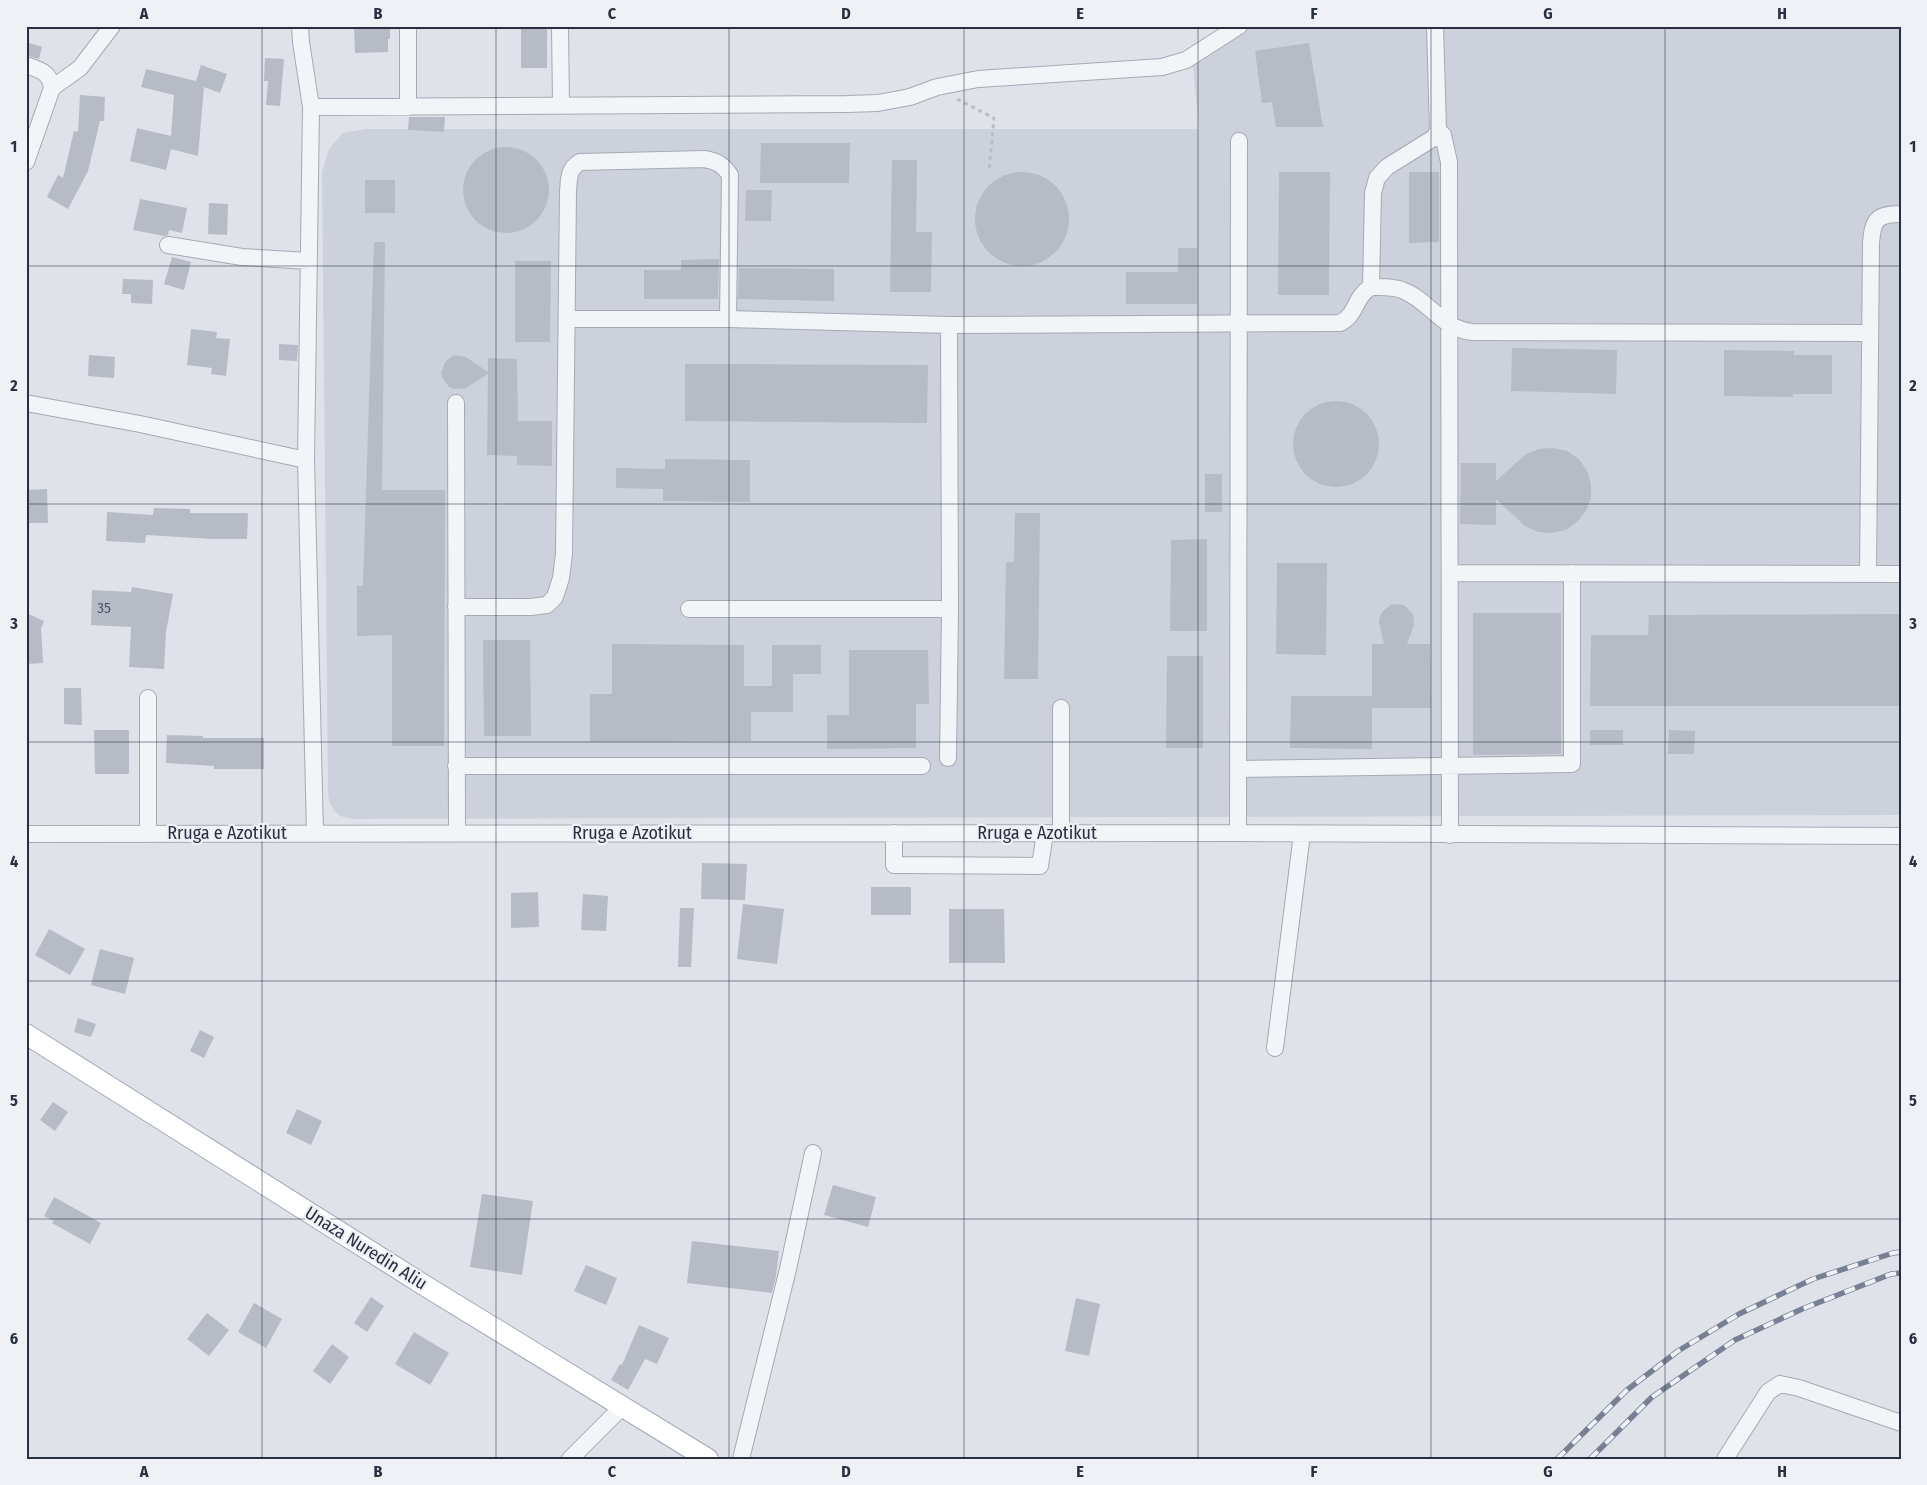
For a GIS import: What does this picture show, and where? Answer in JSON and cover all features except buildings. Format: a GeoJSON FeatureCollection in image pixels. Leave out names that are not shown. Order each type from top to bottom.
{"type":"FeatureCollection","features":[{"type":"Feature","properties":{"kind":"main road","name":"Unaza Nuredin Aliu"},"geometry":{"type":"LineString","coordinates":[[26,1034],[427,1287],[708,1459]]}},
{"type":"Feature","properties":{"kind":"street"},"geometry":{"type":"LineString","coordinates":[[52,88],[80,68],[112,26]]}},
{"type":"Feature","properties":{"kind":"street"},"geometry":{"type":"LineString","coordinates":[[300,26],[311,108],[306,460],[315,833]]}},
{"type":"Feature","properties":{"kind":"street"},"geometry":{"type":"LineString","coordinates":[[408,26],[408,107]]}},
{"type":"Feature","properties":{"kind":"street"},"geometry":{"type":"LineString","coordinates":[[560,26],[561,106]]}},
{"type":"Feature","properties":{"kind":"street"},"geometry":{"type":"LineString","coordinates":[[311,108],[878,103],[910,96],[937,87],[978,79],[1162,67],[1186,60],[1239,26]]}},
{"type":"Feature","properties":{"kind":"street"},"geometry":{"type":"LineString","coordinates":[[1372,287],[1373,193],[1377,178],[1386,167],[1435,137],[1438,130],[1435,26]]}},
{"type":"Feature","properties":{"kind":"street"},"geometry":{"type":"LineString","coordinates":[[26,65],[45,73],[51,79],[52,88],[26,162]]}},
{"type":"Feature","properties":{"kind":"street"},"geometry":{"type":"LineString","coordinates":[[1438,130],[1443,136],[1449,162],[1450,835]]}},
{"type":"Feature","properties":{"kind":"street"},"geometry":{"type":"LineString","coordinates":[[1238,833],[1239,141]]}},
{"type":"Feature","properties":{"kind":"street"},"geometry":{"type":"LineString","coordinates":[[456,607],[531,607],[546,605],[555,597],[561,578],[564,554],[568,192],[569,174],[573,166],[580,162],[704,160],[716,161],[724,167],[730,175],[728,319]]}},
{"type":"Feature","properties":{"kind":"street"},"geometry":{"type":"LineString","coordinates":[[1868,574],[1872,230],[1874,223],[1883,215],[1901,214]]}},
{"type":"Feature","properties":{"kind":"street"},"geometry":{"type":"LineString","coordinates":[[168,245],[242,256],[309,261]]}},
{"type":"Feature","properties":{"kind":"street"},"geometry":{"type":"LineString","coordinates":[[567,319],[728,319],[949,325],[1340,323],[1346,320],[1352,313],[1363,292],[1372,287],[1388,287],[1403,290],[1415,297],[1449,325],[1459,330],[1472,332],[1870,333]]}},
{"type":"Feature","properties":{"kind":"street"},"geometry":{"type":"LineString","coordinates":[[948,758],[950,609],[949,325]]}},
{"type":"Feature","properties":{"kind":"street"},"geometry":{"type":"LineString","coordinates":[[26,403],[140,424],[306,460]]}},
{"type":"Feature","properties":{"kind":"street"},"geometry":{"type":"LineString","coordinates":[[456,403],[457,833]]}},
{"type":"Feature","properties":{"kind":"street"},"geometry":{"type":"LineString","coordinates":[[1450,574],[1901,574]]}},
{"type":"Feature","properties":{"kind":"street"},"geometry":{"type":"LineString","coordinates":[[1238,769],[1572,764],[1572,574]]}},
{"type":"Feature","properties":{"kind":"street"},"geometry":{"type":"LineString","coordinates":[[689,609],[950,609]]}},
{"type":"Feature","properties":{"kind":"street"},"geometry":{"type":"LineString","coordinates":[[148,698],[148,834]]}},
{"type":"Feature","properties":{"kind":"street"},"geometry":{"type":"LineString","coordinates":[[1061,708],[1061,833]]}},
{"type":"Feature","properties":{"kind":"street"},"geometry":{"type":"LineString","coordinates":[[456,766],[922,766]]}},
{"type":"Feature","properties":{"kind":"street"},"geometry":{"type":"LineString","coordinates":[[894,833],[894,865],[1040,866],[1045,833]]}},
{"type":"Feature","properties":{"kind":"street","name":"Rruga e Azotikut"},"geometry":{"type":"LineString","coordinates":[[26,834],[1238,833],[1901,836]]}},
{"type":"Feature","properties":{"kind":"street"},"geometry":{"type":"LineString","coordinates":[[1275,1048],[1302,834]]}},
{"type":"Feature","properties":{"kind":"street"},"geometry":{"type":"LineString","coordinates":[[741,1459],[788,1269],[814,1153]]}},
{"type":"Feature","properties":{"kind":"street"},"geometry":{"type":"LineString","coordinates":[[1725,1459],[1765,1397],[1774,1387],[1780,1384],[1799,1388],[1901,1423]]}},
{"type":"Feature","properties":{"kind":"street"},"geometry":{"type":"LineString","coordinates":[[570,1459],[623,1406]]}},
{"type":"Feature","properties":{"kind":"path"},"geometry":{"type":"LineString","coordinates":[[937,87],[961,102],[994,118],[989,172]]}},
{"type":"Feature","properties":{"kind":"shaded area"},"geometry":{"type":"Polygon","coordinates":[[[1250,26],[1901,26],[1901,815],[353,819],[340,816],[334,811],[329,801],[328,791],[322,172],[329,149],[343,133],[367,129],[1199,129],[1193,66],[1250,26]]]}},
{"type":"Feature","properties":{"kind":"railway"},"geometry":{"type":"LineString","coordinates":[[1557,1459],[1627,1390],[1678,1351],[1739,1314],[1813,1279],[1901,1252]]}},
{"type":"Feature","properties":{"kind":"railway"},"geometry":{"type":"LineString","coordinates":[[1590,1459],[1652,1397],[1735,1340],[1802,1309],[1891,1274],[1901,1273]]}}]}
